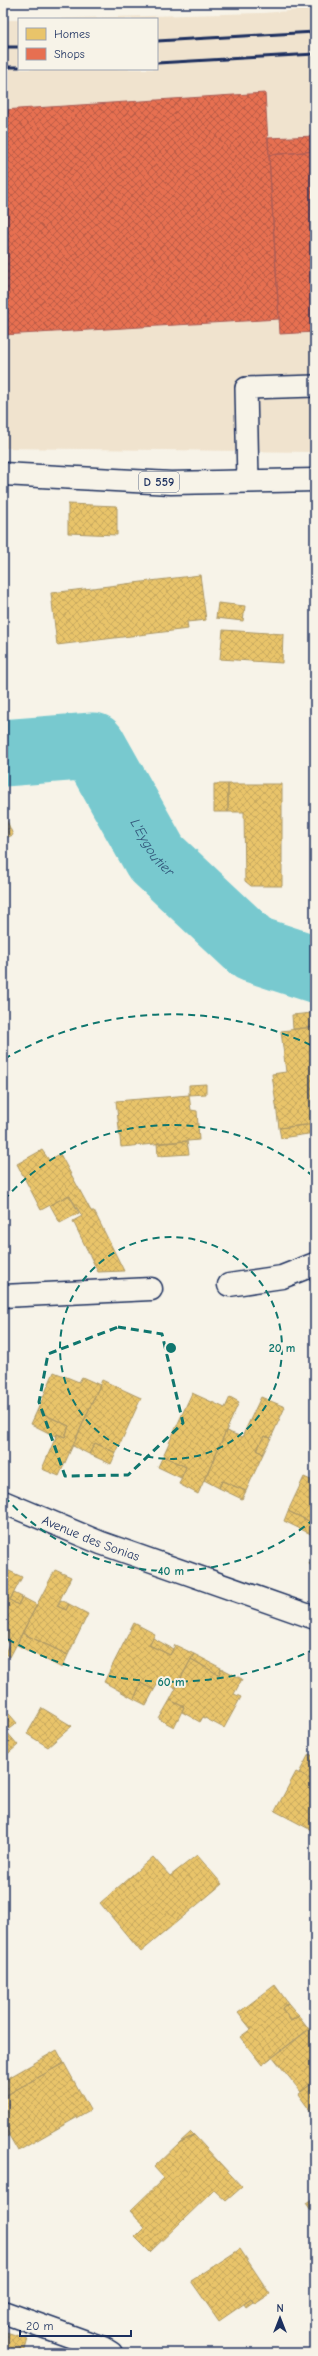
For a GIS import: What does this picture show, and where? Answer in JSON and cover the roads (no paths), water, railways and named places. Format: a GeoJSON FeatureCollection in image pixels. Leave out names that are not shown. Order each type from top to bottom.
{"type":"FeatureCollection","features":[{"type":"Feature","properties":{"kind":"street","name":"D 559"},"geometry":{"type":"LineString","coordinates":[[3,474],[171,483],[315,480]]}},
{"type":"Feature","properties":{"kind":"street"},"geometry":{"type":"LineString","coordinates":[[229,1285],[282,1277],[315,1264]]}},
{"type":"Feature","properties":{"kind":"street"},"geometry":{"type":"LineString","coordinates":[[3,1296],[151,1289]]}},
{"type":"Feature","properties":{"kind":"street","name":"Avenue des Sonias"},"geometry":{"type":"LineString","coordinates":[[3,1502],[101,1543],[315,1618]]}},
{"type":"Feature","properties":{"kind":"street"},"geometry":{"type":"LineString","coordinates":[[3,2312],[103,2348],[111,2353]]}},
{"type":"Feature","properties":{"kind":"lane"},"geometry":{"type":"LineString","coordinates":[[248,481],[246,388],[315,386]]}},
{"type":"Feature","properties":{"kind":"waterway","name":"L'Eygoutier"},"geometry":{"type":"LineString","coordinates":[[3,753],[93,746],[156,858],[253,949],[315,969]]}},
{"type":"Feature","properties":{"kind":"railway"},"geometry":{"type":"LineString","coordinates":[[158,41],[315,32]]}},
{"type":"Feature","properties":{"kind":"railway"},"geometry":{"type":"LineString","coordinates":[[3,47],[18,47]]}},
{"type":"Feature","properties":{"kind":"railway"},"geometry":{"type":"LineString","coordinates":[[158,63],[315,54]]}},
{"type":"Feature","properties":{"kind":"railway"},"geometry":{"type":"LineString","coordinates":[[3,67],[18,67]]}}]}
